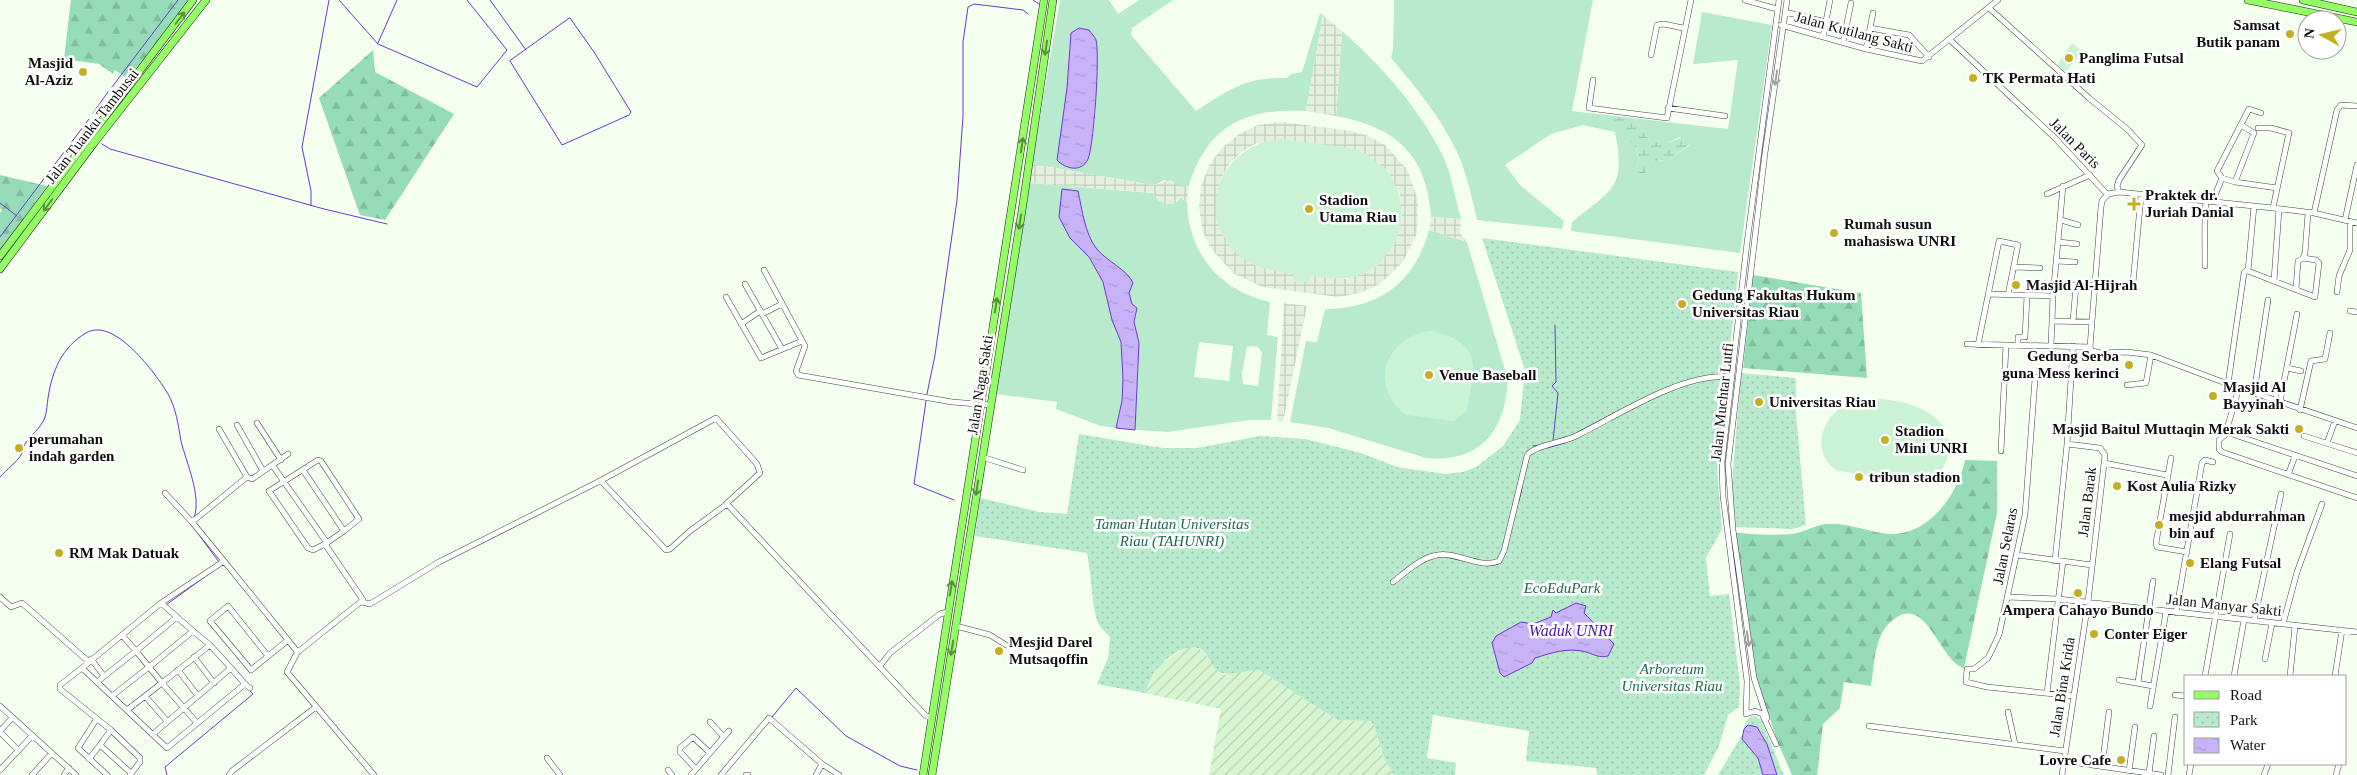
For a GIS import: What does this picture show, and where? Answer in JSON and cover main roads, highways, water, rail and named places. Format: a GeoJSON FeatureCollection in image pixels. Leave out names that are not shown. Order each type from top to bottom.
{"type":"FeatureCollection","features":[{"type":"Feature","properties":{"kind":"main road","name":"Jalan Tuanku Tambusai"},"geometry":{"type":"LineString","coordinates":[[0,256],[193,0]]}},
{"type":"Feature","properties":{"kind":"main road","name":"Jalan Tuanku Tambusai"},"geometry":{"type":"LineString","coordinates":[[0,269],[94,143],[172,46],[206,0]]}},
{"type":"Feature","properties":{"kind":"main road","name":"Jalan Naga Sakti"},"geometry":{"type":"LineString","coordinates":[[923,775],[1044,0]]}},
{"type":"Feature","properties":{"kind":"main road","name":"Jalan Naga Sakti"},"geometry":{"type":"LineString","coordinates":[[932,775],[990,405],[1024,204],[1053,0]]}},
{"type":"Feature","properties":{"kind":"main road"},"geometry":{"type":"LineString","coordinates":[[2248,0],[2357,22]]}},
{"type":"Feature","properties":{"kind":"main road"},"geometry":{"type":"LineString","coordinates":[[2303,0],[2357,12]]}},
{"type":"Feature","properties":{"kind":"main road"},"geometry":{"type":"LineString","coordinates":[[163,40],[172,46]]}},
{"type":"Feature","properties":{"kind":"water"},"geometry":{"type":"Polygon","coordinates":[[[1079,28],[1089,30],[1096,40],[1097,81],[1088,159],[1082,166],[1073,168],[1064,166],[1057,160],[1067,88],[1071,33],[1079,28]]]}},
{"type":"Feature","properties":{"kind":"water"},"geometry":{"type":"Polygon","coordinates":[[[1062,189],[1078,191],[1084,221],[1092,242],[1100,253],[1127,274],[1133,283],[1129,293],[1132,304],[1137,308],[1134,322],[1139,343],[1135,430],[1116,428],[1122,401],[1121,342],[1112,320],[1103,282],[1089,257],[1070,238],[1059,217],[1062,189]]]}},
{"type":"Feature","properties":{"kind":"water","name":"Waduk UNRI"},"geometry":{"type":"Polygon","coordinates":[[[1576,603],[1586,606],[1584,613],[1614,644],[1608,656],[1599,656],[1573,650],[1560,651],[1535,658],[1532,663],[1504,677],[1500,673],[1492,643],[1496,636],[1521,622],[1533,624],[1551,617],[1553,610],[1556,613],[1576,603]]]}},
{"type":"Feature","properties":{"kind":"water"},"geometry":{"type":"Polygon","coordinates":[[[1748,725],[1757,727],[1767,744],[1777,775],[1763,775],[1758,758],[1742,739],[1744,729],[1748,725]]]}},
{"type":"Feature","properties":{"kind":"waterway"},"geometry":{"type":"LineString","coordinates":[[112,87],[178,0]]}},
{"type":"Feature","properties":{"kind":"waterway"},"geometry":{"type":"LineString","coordinates":[[311,205],[311,191],[302,147],[329,0]]}},
{"type":"Feature","properties":{"kind":"waterway"},"geometry":{"type":"LineString","coordinates":[[339,0],[378,44],[477,87],[507,50],[467,0]]}},
{"type":"Feature","properties":{"kind":"waterway"},"geometry":{"type":"LineString","coordinates":[[378,43],[397,0]]}},
{"type":"Feature","properties":{"kind":"waterway"},"geometry":{"type":"LineString","coordinates":[[490,0],[526,50]]}},
{"type":"Feature","properties":{"kind":"waterway"},"geometry":{"type":"LineString","coordinates":[[1033,0],[1039,4]]}},
{"type":"Feature","properties":{"kind":"waterway"},"geometry":{"type":"LineString","coordinates":[[927,394],[935,355],[957,200],[963,116],[963,42],[968,7],[974,4],[1023,10],[1028,14]]}},
{"type":"Feature","properties":{"kind":"waterway"},"geometry":{"type":"LineString","coordinates":[[570,18],[594,52],[631,112],[629,115],[562,145],[510,61],[570,18]]}},
{"type":"Feature","properties":{"kind":"waterway"},"geometry":{"type":"LineString","coordinates":[[93,113],[108,92]]}},
{"type":"Feature","properties":{"kind":"waterway"},"geometry":{"type":"LineString","coordinates":[[0,237],[89,119]]}},
{"type":"Feature","properties":{"kind":"waterway"},"geometry":{"type":"LineString","coordinates":[[102,144],[110,149],[324,209],[387,224]]}},
{"type":"Feature","properties":{"kind":"waterway"},"geometry":{"type":"LineString","coordinates":[[0,203],[17,216]]}},
{"type":"Feature","properties":{"kind":"waterway"},"geometry":{"type":"LineString","coordinates":[[1553,441],[1558,393],[1552,386],[1556,382],[1555,325]]}},
{"type":"Feature","properties":{"kind":"waterway"},"geometry":{"type":"LineString","coordinates":[[0,477],[19,458],[25,444],[43,421],[52,378],[64,353],[70,345],[86,333],[97,330],[109,333],[133,350],[144,361],[171,399],[195,490],[196,509],[194,518]]}},
{"type":"Feature","properties":{"kind":"waterway"},"geometry":{"type":"LineString","coordinates":[[926,401],[914,484],[954,500]]}},
{"type":"Feature","properties":{"kind":"waterway"},"geometry":{"type":"LineString","coordinates":[[1578,432],[1620,410]]}},
{"type":"Feature","properties":{"kind":"waterway"},"geometry":{"type":"LineString","coordinates":[[1547,448],[1565,443]]}},
{"type":"Feature","properties":{"kind":"waterway"},"geometry":{"type":"LineString","coordinates":[[1533,446],[1540,445]]}},
{"type":"Feature","properties":{"kind":"waterway"},"geometry":{"type":"LineString","coordinates":[[1519,501],[1522,488]]}},
{"type":"Feature","properties":{"kind":"waterway"},"geometry":{"type":"LineString","coordinates":[[191,524],[219,562]]}},
{"type":"Feature","properties":{"kind":"waterway"},"geometry":{"type":"LineString","coordinates":[[1446,557],[1459,560]]}},
{"type":"Feature","properties":{"kind":"waterway"},"geometry":{"type":"LineString","coordinates":[[166,605],[221,565]]}},
{"type":"Feature","properties":{"kind":"waterway"},"geometry":{"type":"LineString","coordinates":[[772,717],[796,688],[846,736],[900,766],[917,770]]}},
{"type":"Feature","properties":{"kind":"waterway"},"geometry":{"type":"LineString","coordinates":[[167,775],[165,767],[253,694],[250,691]]}},
{"type":"Feature","properties":{"kind":"place","name":"Samsat Butik panam"},"geometry":{"type":"Point","coordinates":[2290,34]}},
{"type":"Feature","properties":{"kind":"place","name":"Panglima Futsal"},"geometry":{"type":"Point","coordinates":[2069,58]}},
{"type":"Feature","properties":{"kind":"place","name":"Masjid Al-Aziz"},"geometry":{"type":"Point","coordinates":[83,72]}},
{"type":"Feature","properties":{"kind":"place","name":"TK Permata Hati"},"geometry":{"type":"Point","coordinates":[1973,78]}},
{"type":"Feature","properties":{"kind":"place","name":"Praktek dr. Juriah Danial"},"geometry":{"type":"Point","coordinates":[2134,204]}},
{"type":"Feature","properties":{"kind":"place","name":"Stadion Utama Riau"},"geometry":{"type":"Point","coordinates":[1309,209]}},
{"type":"Feature","properties":{"kind":"place","name":"Rumah susun mahasiswa UNRI"},"geometry":{"type":"Point","coordinates":[1834,233]}},
{"type":"Feature","properties":{"kind":"place","name":"Masjid Al-Hijrah"},"geometry":{"type":"Point","coordinates":[2016,285]}},
{"type":"Feature","properties":{"kind":"place","name":"Gedung Fakultas Hukum Universitas Riau"},"geometry":{"type":"Point","coordinates":[1682,304]}},
{"type":"Feature","properties":{"kind":"place","name":"Gedung Serba guna Mess kerinci"},"geometry":{"type":"Point","coordinates":[2129,365]}},
{"type":"Feature","properties":{"kind":"place","name":"Venue Baseball"},"geometry":{"type":"Point","coordinates":[1429,375]}},
{"type":"Feature","properties":{"kind":"place","name":"Masjid Al Bayyinah"},"geometry":{"type":"Point","coordinates":[2213,396]}},
{"type":"Feature","properties":{"kind":"place","name":"Universitas Riau"},"geometry":{"type":"Point","coordinates":[1759,402]}},
{"type":"Feature","properties":{"kind":"place","name":"Masjid Baitul Muttaqin Merak Sakti"},"geometry":{"type":"Point","coordinates":[2299,429]}},
{"type":"Feature","properties":{"kind":"place","name":"Stadion Mini UNRI"},"geometry":{"type":"Point","coordinates":[1885,440]}},
{"type":"Feature","properties":{"kind":"place","name":"perumahan indah garden"},"geometry":{"type":"Point","coordinates":[19,448]}},
{"type":"Feature","properties":{"kind":"place","name":"tribun stadion"},"geometry":{"type":"Point","coordinates":[1859,477]}},
{"type":"Feature","properties":{"kind":"place","name":"Kost Aulia Rizky"},"geometry":{"type":"Point","coordinates":[2117,486]}},
{"type":"Feature","properties":{"kind":"place","name":"mesjid abdurrahman bin auf"},"geometry":{"type":"Point","coordinates":[2159,525]}},
{"type":"Feature","properties":{"kind":"place","name":"RM Mak Datuak"},"geometry":{"type":"Point","coordinates":[59,553]}},
{"type":"Feature","properties":{"kind":"place","name":"Elang Futsal"},"geometry":{"type":"Point","coordinates":[2190,563]}},
{"type":"Feature","properties":{"kind":"place","name":"Ampera Cahayo Bundo"},"geometry":{"type":"Point","coordinates":[2078,593]}},
{"type":"Feature","properties":{"kind":"place","name":"Conter Eiger"},"geometry":{"type":"Point","coordinates":[2094,634]}},
{"type":"Feature","properties":{"kind":"place","name":"Mesjid Darel Mutsaqoffin"},"geometry":{"type":"Point","coordinates":[999,651]}},
{"type":"Feature","properties":{"kind":"place","name":"Lovre Cafe"},"geometry":{"type":"Point","coordinates":[2121,760]}},
{"type":"Feature","properties":{"kind":"park label","name":"Taman Hutan Universitas Riau (TAHUNRI)"},"geometry":{"type":"Point","coordinates":[1172,532]}},
{"type":"Feature","properties":{"kind":"park label","name":"EcoEduPark"},"geometry":{"type":"Point","coordinates":[1562,588]}},
{"type":"Feature","properties":{"kind":"park label","name":"Arboretum Universitas Riau"},"geometry":{"type":"Point","coordinates":[1672,678]}}]}
